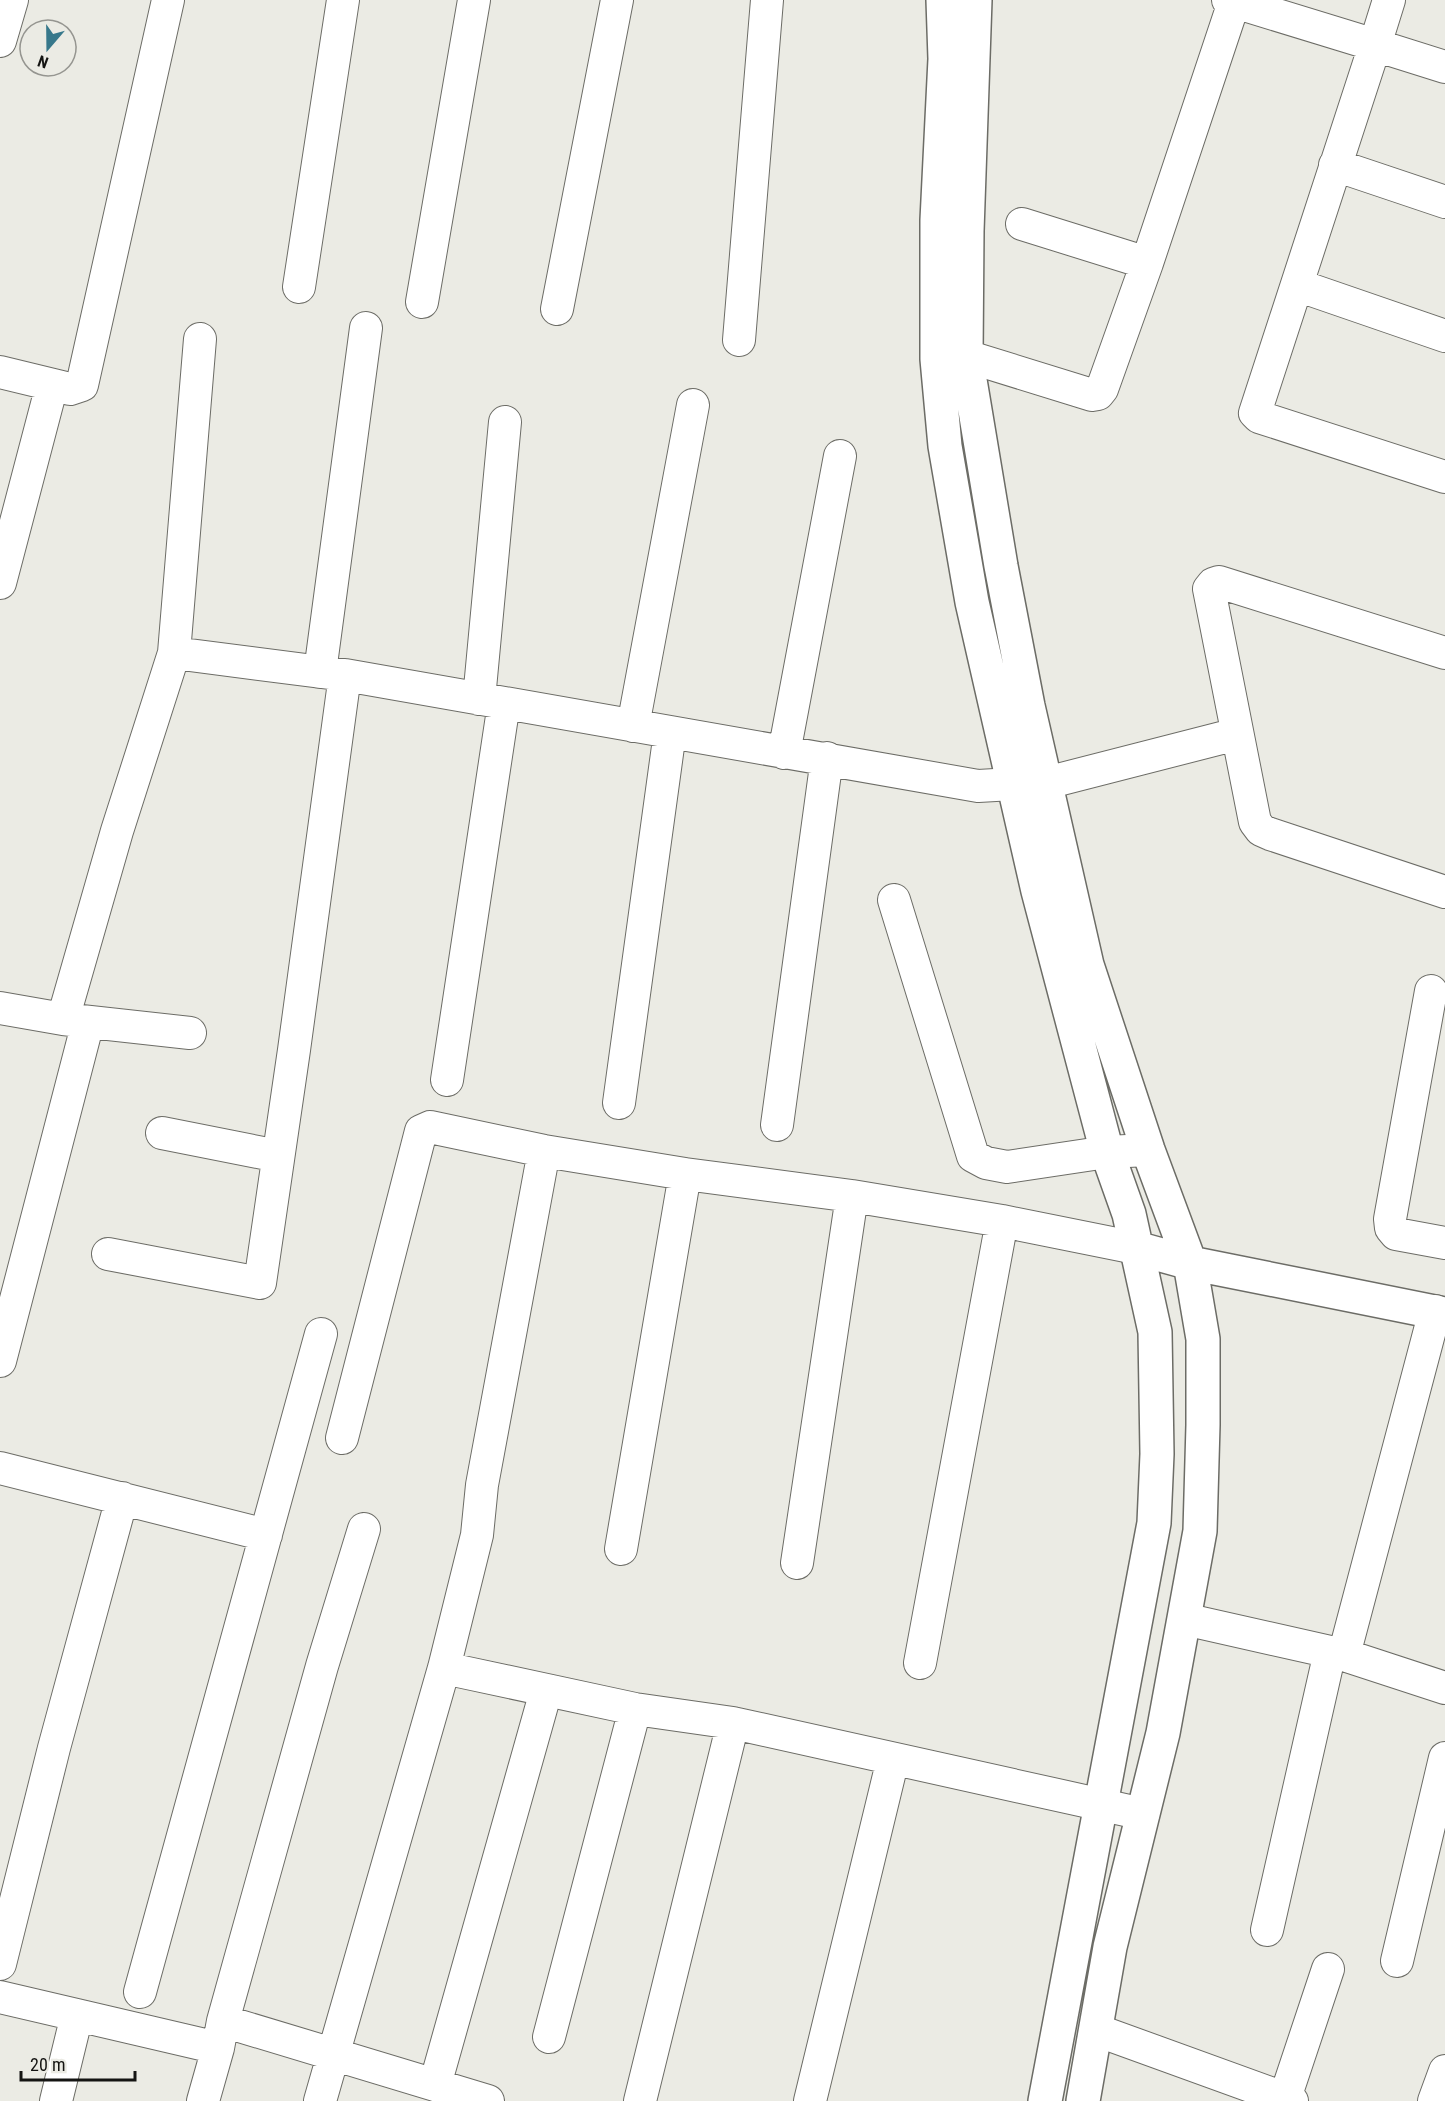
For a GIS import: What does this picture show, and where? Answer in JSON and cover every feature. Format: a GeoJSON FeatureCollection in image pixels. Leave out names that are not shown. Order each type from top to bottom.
{"type":"FeatureCollection","features":[{"type":"Feature","properties":{"kind":"street"},"geometry":{"type":"LineString","coordinates":[[0,41],[12,0]]}},
{"type":"Feature","properties":{"kind":"street"},"geometry":{"type":"LineString","coordinates":[[0,372],[70,389],[82,385],[168,0]]}},
{"type":"Feature","properties":{"kind":"street"},"geometry":{"type":"LineString","coordinates":[[299,287],[343,0]]}},
{"type":"Feature","properties":{"kind":"street"},"geometry":{"type":"LineString","coordinates":[[422,302],[474,0]]}},
{"type":"Feature","properties":{"kind":"street"},"geometry":{"type":"LineString","coordinates":[[558,309],[617,0]]}},
{"type":"Feature","properties":{"kind":"street"},"geometry":{"type":"LineString","coordinates":[[739,340],[767,0]]}},
{"type":"Feature","properties":{"kind":"street"},"geometry":{"type":"LineString","coordinates":[[943,0],[945,59],[937,220],[937,359],[945,446],[972,602],[1038,891],[1107,1152],[1129,1214],[1155,1332],[1158,1454],[1154,1523],[1045,2101]]}},
{"type":"Feature","properties":{"kind":"street"},"geometry":{"type":"LineString","coordinates":[[975,0],[967,231],[966,356],[1001,566],[1028,706],[1088,965],[1148,1150],[1190,1263],[1203,1339],[1200,1531],[1163,1733],[1110,1947],[1083,2101]]}},
{"type":"Feature","properties":{"kind":"street"},"geometry":{"type":"LineString","coordinates":[[1389,0],[1255,413],[1259,417],[1445,477]]}},
{"type":"Feature","properties":{"kind":"street"},"geometry":{"type":"LineString","coordinates":[[966,356],[1092,395],[1098,394],[1102,389],[1147,263],[1231,1],[1445,67]]}},
{"type":"Feature","properties":{"kind":"street"},"geometry":{"type":"LineString","coordinates":[[1335,165],[1445,202]]}},
{"type":"Feature","properties":{"kind":"street"},"geometry":{"type":"LineString","coordinates":[[1022,224],[1147,263]]}},
{"type":"Feature","properties":{"kind":"street"},"geometry":{"type":"LineString","coordinates":[[1297,285],[1445,336]]}},
{"type":"Feature","properties":{"kind":"street"},"geometry":{"type":"LineString","coordinates":[[108,1254],[260,1283],[278,1156],[333,674],[366,328]]}},
{"type":"Feature","properties":{"kind":"street"},"geometry":{"type":"LineString","coordinates":[[0,1360],[117,831],[174,653],[200,339]]}},
{"type":"Feature","properties":{"kind":"street"},"geometry":{"type":"LineString","coordinates":[[0,583],[52,385]]}},
{"type":"Feature","properties":{"kind":"street"},"geometry":{"type":"LineString","coordinates":[[633,726],[693,405]]}},
{"type":"Feature","properties":{"kind":"street"},"geometry":{"type":"LineString","coordinates":[[447,1080],[491,701],[505,422]]}},
{"type":"Feature","properties":{"kind":"street"},"geometry":{"type":"LineString","coordinates":[[784,753],[840,456]]}},
{"type":"Feature","properties":{"kind":"street"},"geometry":{"type":"LineString","coordinates":[[1445,653],[1219,582],[1213,584],[1209,589],[1255,822],[1261,830],[1445,891]]}},
{"type":"Feature","properties":{"kind":"street"},"geometry":{"type":"LineString","coordinates":[[174,653],[333,674],[978,786],[1013,784]]}},
{"type":"Feature","properties":{"kind":"street"},"geometry":{"type":"LineString","coordinates":[[619,1103],[670,732]]}},
{"type":"Feature","properties":{"kind":"street"},"geometry":{"type":"LineString","coordinates":[[1046,783],[1238,734]]}},
{"type":"Feature","properties":{"kind":"street"},"geometry":{"type":"LineString","coordinates":[[777,1125],[827,758]]}},
{"type":"Feature","properties":{"kind":"street"},"geometry":{"type":"LineString","coordinates":[[894,900],[973,1156],[1007,1167],[1107,1152],[1148,1150]]}},
{"type":"Feature","properties":{"kind":"street"},"geometry":{"type":"LineString","coordinates":[[1431,992],[1390,1218],[1391,1228],[1396,1234],[1445,1244]]}},
{"type":"Feature","properties":{"kind":"street"},"geometry":{"type":"LineString","coordinates":[[0,1008],[76,1020],[190,1033]]}},
{"type":"Feature","properties":{"kind":"street"},"geometry":{"type":"LineString","coordinates":[[342,1438],[421,1131],[430,1127],[544,1151],[685,1174],[852,1196],[1002,1221],[1136,1248],[1190,1263],[1440,1312],[1337,1654],[1267,1930]]}},
{"type":"Feature","properties":{"kind":"street"},"geometry":{"type":"LineString","coordinates":[[162,1133],[278,1156]]}},
{"type":"Feature","properties":{"kind":"street"},"geometry":{"type":"LineString","coordinates":[[320,2101],[444,1668],[477,1535],[482,1485],[544,1151]]}},
{"type":"Feature","properties":{"kind":"street"},"geometry":{"type":"LineString","coordinates":[[621,1549],[685,1174]]}},
{"type":"Feature","properties":{"kind":"street"},"geometry":{"type":"LineString","coordinates":[[797,1563],[852,1196]]}},
{"type":"Feature","properties":{"kind":"street"},"geometry":{"type":"LineString","coordinates":[[920,1663],[1002,1221]]}},
{"type":"Feature","properties":{"kind":"street"},"geometry":{"type":"LineString","coordinates":[[140,1992],[321,1334]]}},
{"type":"Feature","properties":{"kind":"street"},"geometry":{"type":"LineString","coordinates":[[0,1468],[266,1535]]}},
{"type":"Feature","properties":{"kind":"street"},"geometry":{"type":"LineString","coordinates":[[0,1964],[54,1748],[122,1498]]}},
{"type":"Feature","properties":{"kind":"street"},"geometry":{"type":"LineString","coordinates":[[203,2101],[322,1666],[364,1529]]}},
{"type":"Feature","properties":{"kind":"street"},"geometry":{"type":"LineString","coordinates":[[1184,1619],[1337,1654],[1445,1688]]}},
{"type":"Feature","properties":{"kind":"street"},"geometry":{"type":"LineString","coordinates":[[444,1668],[635,1709],[733,1723],[1143,1814]]}},
{"type":"Feature","properties":{"kind":"street"},"geometry":{"type":"LineString","coordinates":[[448,2093],[546,1691]]}},
{"type":"Feature","properties":{"kind":"street"},"geometry":{"type":"LineString","coordinates":[[549,2037],[635,1709]]}},
{"type":"Feature","properties":{"kind":"street"},"geometry":{"type":"LineString","coordinates":[[639,2101],[733,1723]]}},
{"type":"Feature","properties":{"kind":"street"},"geometry":{"type":"LineString","coordinates":[[1397,1961],[1445,1758]]}},
{"type":"Feature","properties":{"kind":"street"},"geometry":{"type":"LineString","coordinates":[[810,2101],[893,1759]]}},
{"type":"Feature","properties":{"kind":"street"},"geometry":{"type":"LineString","coordinates":[[1096,2030],[1288,2100],[1328,1969]]}},
{"type":"Feature","properties":{"kind":"street"},"geometry":{"type":"LineString","coordinates":[[0,1997],[77,2015],[220,2034],[333,2054],[448,2093],[488,2101]]}},
{"type":"Feature","properties":{"kind":"street"},"geometry":{"type":"LineString","coordinates":[[56,2101],[77,2015]]}},
{"type":"Feature","properties":{"kind":"street"},"geometry":{"type":"LineString","coordinates":[[1434,2101],[1445,2071]]}}]}
